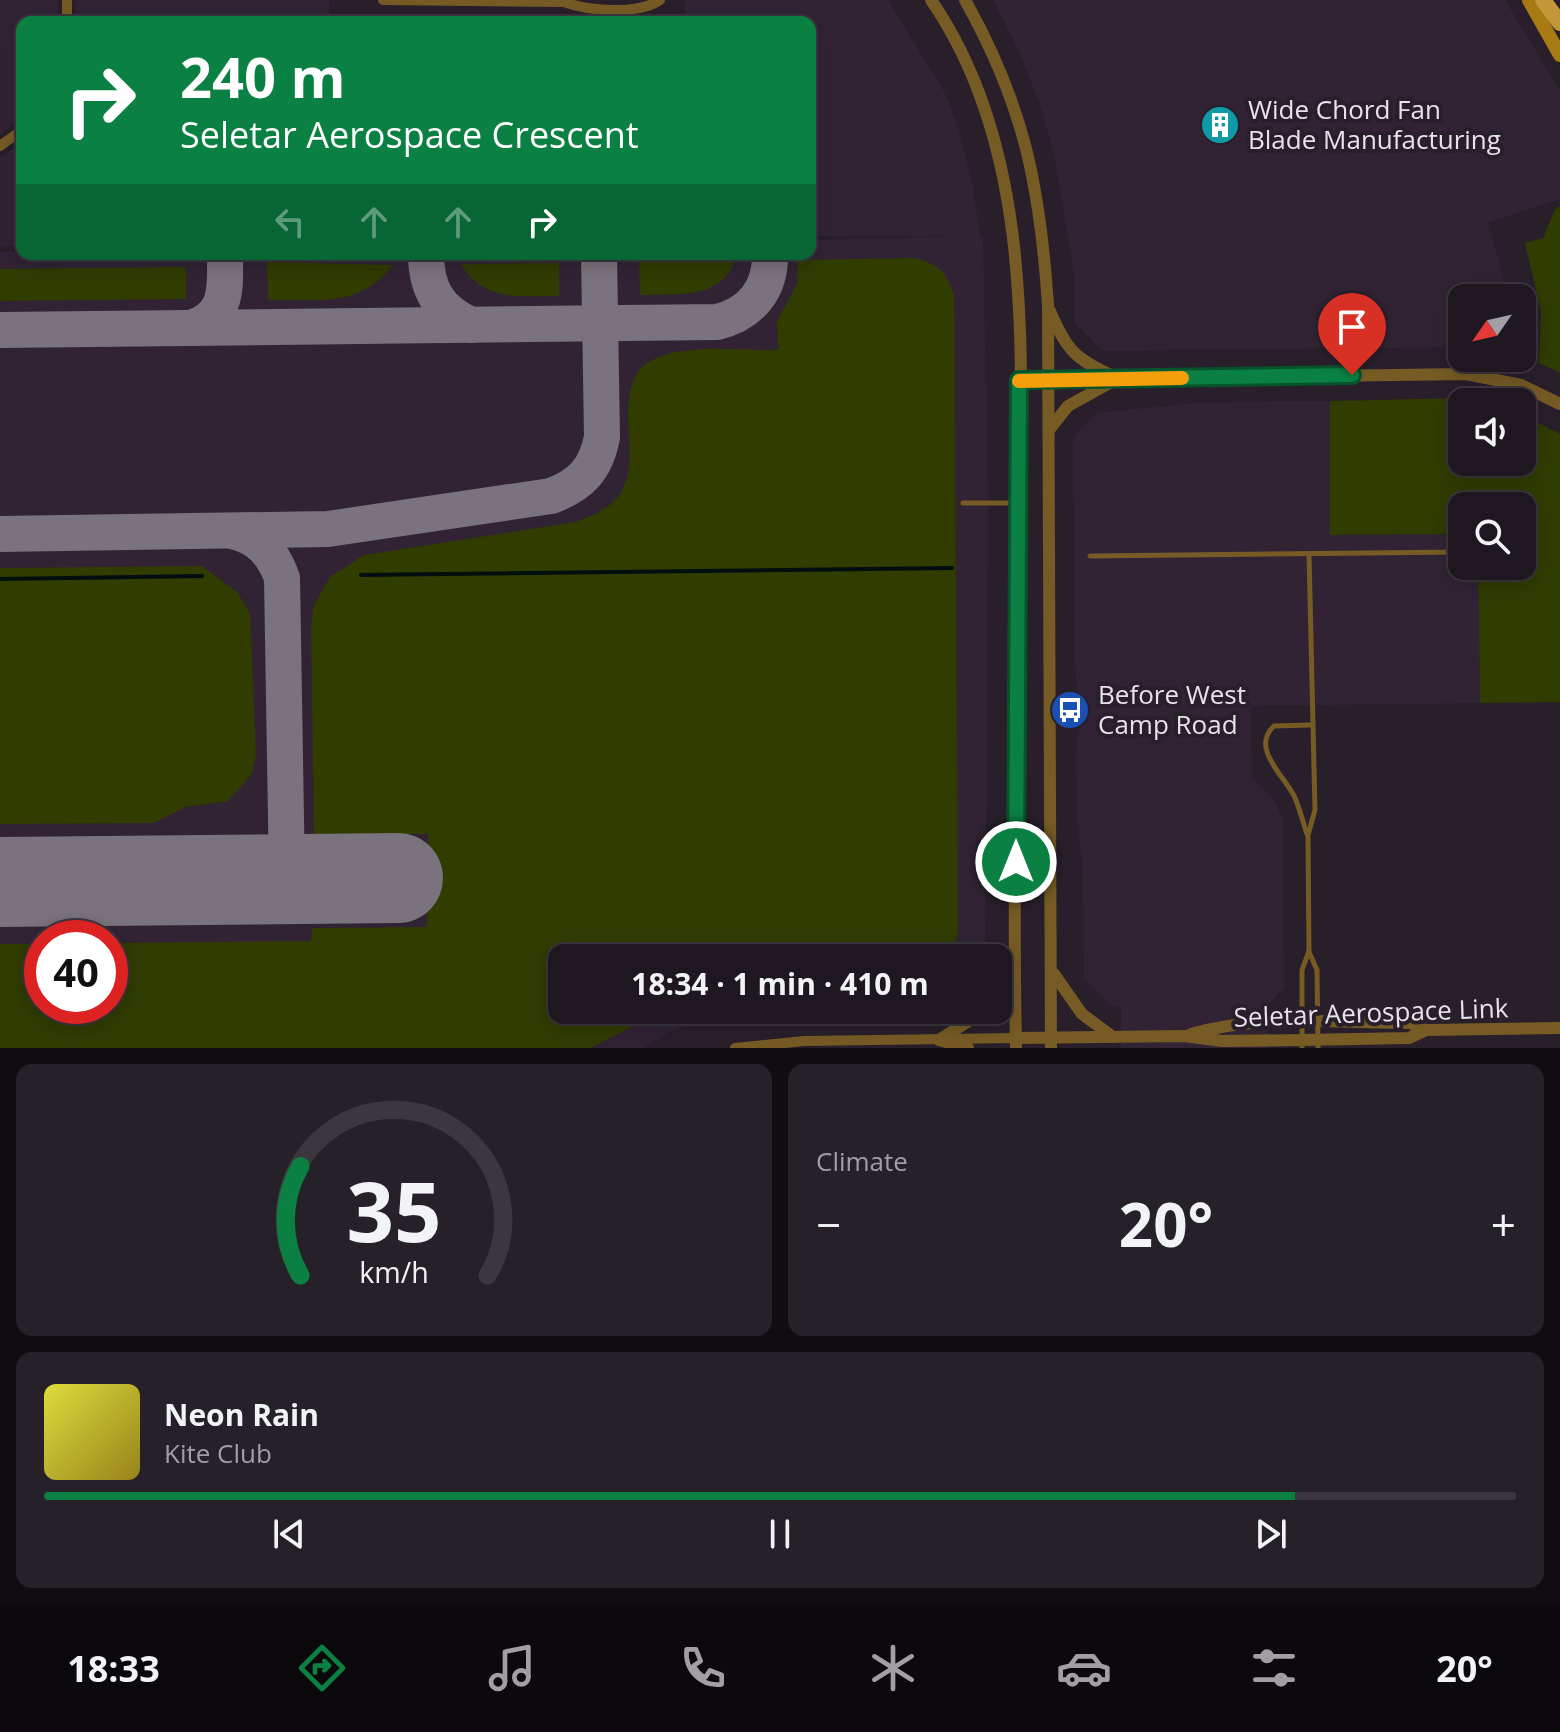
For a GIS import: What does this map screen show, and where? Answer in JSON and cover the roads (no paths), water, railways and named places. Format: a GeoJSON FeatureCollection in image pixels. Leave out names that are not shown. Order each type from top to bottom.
{"type":"FeatureCollection","features":[{"type":"Feature","properties":{"kind":"main road"},"geometry":{"type":"LineString","coordinates":[[1529,0],[1560,55]]}},
{"type":"Feature","properties":{"kind":"main road"},"geometry":{"type":"LineString","coordinates":[[1543,0],[1560,23]]}},
{"type":"Feature","properties":{"kind":"street"},"geometry":{"type":"LineString","coordinates":[[383,0],[566,1],[580,8],[647,7],[660,0]]}},
{"type":"Feature","properties":{"kind":"street"},"geometry":{"type":"LineString","coordinates":[[735,1048],[939,1040],[1016,1043],[1019,380],[1013,221],[1002,164],[971,72],[931,0]]}},
{"type":"Feature","properties":{"kind":"street"},"geometry":{"type":"LineString","coordinates":[[965,0],[1004,77],[1021,126],[1043,240],[1048,305],[1051,1043]]}},
{"type":"Feature","properties":{"kind":"street"},"geometry":{"type":"LineString","coordinates":[[1048,305],[1069,351],[1081,362],[1118,379]]}},
{"type":"Feature","properties":{"kind":"street"},"geometry":{"type":"LineString","coordinates":[[1019,380],[1466,374],[1521,385],[1560,404]]}},
{"type":"Feature","properties":{"kind":"street"},"geometry":{"type":"LineString","coordinates":[[1049,430],[1068,406],[1118,379]]}},
{"type":"Feature","properties":{"kind":"street"},"geometry":{"type":"LineString","coordinates":[[1051,968],[1068,1000],[1113,1037],[1101,1048]]}},
{"type":"Feature","properties":{"kind":"street"},"geometry":{"type":"LineString","coordinates":[[1012,985],[1015,982]]}},
{"type":"Feature","properties":{"kind":"street","name":"Seletar Aerospace Link"},"geometry":{"type":"LineString","coordinates":[[1184,1036],[1218,1026],[1302,1023],[1410,1023],[1426,1030]]}},
{"type":"Feature","properties":{"kind":"street"},"geometry":{"type":"LineString","coordinates":[[939,1040],[964,1024]]}},
{"type":"Feature","properties":{"kind":"street","name":"Seletar Aerospace Link"},"geometry":{"type":"LineString","coordinates":[[1016,1043],[1184,1036],[1222,1041],[1318,1044],[1409,1038],[1426,1030],[1560,1028]]}},
{"type":"Feature","properties":{"kind":"street"},"geometry":{"type":"LineString","coordinates":[[939,1040],[968,1048]]}},
{"type":"Feature","properties":{"kind":"lane"},"geometry":{"type":"LineString","coordinates":[[963,503],[1018,503]]}},
{"type":"Feature","properties":{"kind":"lane"},"geometry":{"type":"LineString","coordinates":[[1090,556],[1448,552]]}},
{"type":"Feature","properties":{"kind":"lane"},"geometry":{"type":"LineString","coordinates":[[1302,1044],[1302,970],[1309,951],[1308,835],[1315,810],[1309,554]]}},
{"type":"Feature","properties":{"kind":"lane"},"geometry":{"type":"LineString","coordinates":[[1308,835],[1295,798],[1269,759],[1268,735],[1274,726],[1311,725]]}},
{"type":"Feature","properties":{"kind":"lane"},"geometry":{"type":"LineString","coordinates":[[1309,951],[1317,970],[1318,1044]]}},
{"type":"Feature","properties":{"kind":"waterway"},"geometry":{"type":"LineString","coordinates":[[361,575],[952,568]]}},
{"type":"Feature","properties":{"kind":"waterway"},"geometry":{"type":"LineString","coordinates":[[0,579],[202,576]]}},
{"type":"Feature","properties":{"kind":"place","name":"Wide Chord Fan Blade Manufacturing"},"geometry":{"type":"Point","coordinates":[1220,125]}},
{"type":"Feature","properties":{"kind":"place","name":"Before West Camp Road"},"geometry":{"type":"Point","coordinates":[1070,710]}}]}
